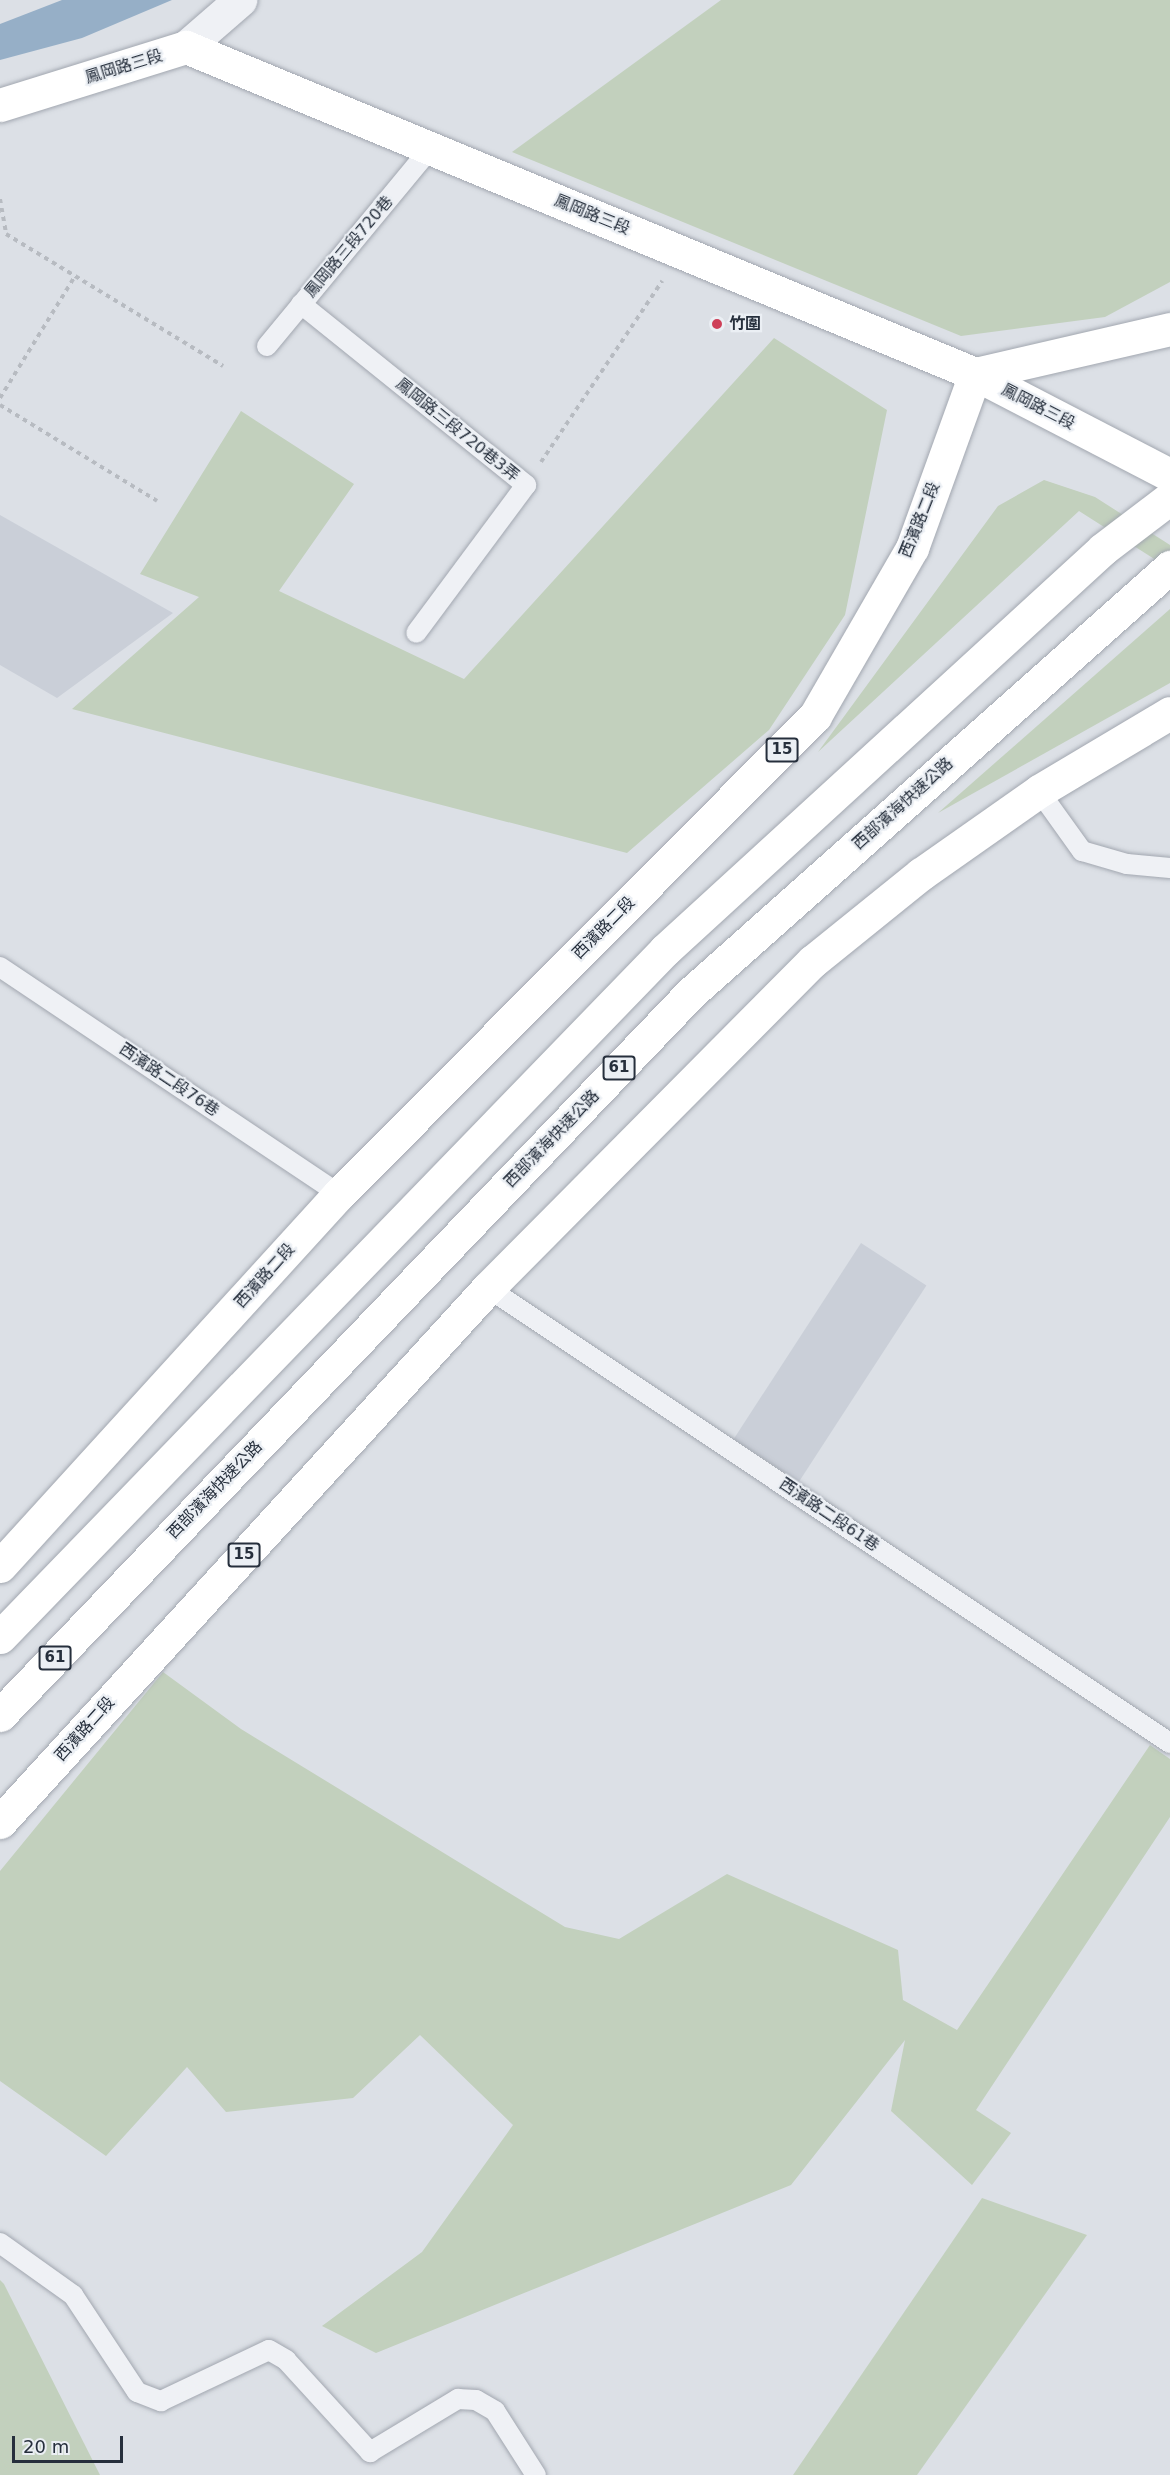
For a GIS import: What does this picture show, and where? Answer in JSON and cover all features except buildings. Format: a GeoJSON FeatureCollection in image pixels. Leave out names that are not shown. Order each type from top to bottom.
{"type":"FeatureCollection","features":[{"type":"Feature","properties":{"kind":"main road","name":"鳳岡路三段"},"geometry":{"type":"LineString","coordinates":[[0,105],[186,47],[975,374],[1170,475]]}},
{"type":"Feature","properties":{"kind":"main road"},"geometry":{"type":"LineString","coordinates":[[975,374],[1170,329]]}},
{"type":"Feature","properties":{"kind":"main road","name":"西濱路二段"},"geometry":{"type":"LineString","coordinates":[[0,1566],[339,1194],[815,716],[912,548],[975,374]]}},
{"type":"Feature","properties":{"kind":"main road"},"geometry":{"type":"LineString","coordinates":[[0,1637],[665,950],[1103,549],[1170,498]]}},
{"type":"Feature","properties":{"kind":"main road","name":"西部濱海快速公路"},"geometry":{"type":"LineString","coordinates":[[0,1715],[692,992],[1167,570]]}},
{"type":"Feature","properties":{"kind":"main road","name":"西濱路二段"},"geometry":{"type":"LineString","coordinates":[[0,1822],[488,1288],[813,961],[921,874],[1039,791],[1170,713]]}},
{"type":"Feature","properties":{"kind":"street"},"geometry":{"type":"LineString","coordinates":[[186,47],[240,0]]}},
{"type":"Feature","properties":{"kind":"lane","name":"鳳岡路三段720巷"},"geometry":{"type":"LineString","coordinates":[[267,345],[430,149]]}},
{"type":"Feature","properties":{"kind":"lane","name":"鳳岡路三段720巷3弄"},"geometry":{"type":"LineString","coordinates":[[301,304],[526,485],[416,633]]}},
{"type":"Feature","properties":{"kind":"lane"},"geometry":{"type":"LineString","coordinates":[[1039,791],[1082,851],[1127,864],[1170,868]]}},
{"type":"Feature","properties":{"kind":"lane","name":"西濱路二段76巷"},"geometry":{"type":"LineString","coordinates":[[0,967],[339,1194]]}},
{"type":"Feature","properties":{"kind":"lane","name":"西濱路二段61巷"},"geometry":{"type":"LineString","coordinates":[[488,1288],[1170,1743]]}},
{"type":"Feature","properties":{"kind":"lane"},"geometry":{"type":"LineString","coordinates":[[0,2243],[73,2295],[137,2392],[161,2401],[269,2350],[286,2360],[370,2452],[458,2398],[476,2400],[495,2411],[536,2475]]}},
{"type":"Feature","properties":{"kind":"path"},"geometry":{"type":"LineString","coordinates":[[0,199],[6,234],[223,366]]}},
{"type":"Feature","properties":{"kind":"path"},"geometry":{"type":"LineString","coordinates":[[526,485],[681,252]]}},
{"type":"Feature","properties":{"kind":"path"},"geometry":{"type":"LineString","coordinates":[[0,398],[75,276]]}},
{"type":"Feature","properties":{"kind":"path"},"geometry":{"type":"LineString","coordinates":[[0,405],[157,501]]}},
{"type":"Feature","properties":{"kind":"shaded area"},"geometry":{"type":"Polygon","coordinates":[[[0,515],[173,613],[57,698],[0,665],[0,515]]]}},
{"type":"Feature","properties":{"kind":"shaded area"},"geometry":{"type":"Polygon","coordinates":[[[861,1243],[926,1285],[799,1482],[734,1439],[861,1243]]]}},
{"type":"Feature","properties":{"kind":"green space"},"geometry":{"type":"Polygon","coordinates":[[[721,0],[1170,0],[1170,282],[1105,317],[961,336],[512,152],[721,0]]]}},
{"type":"Feature","properties":{"kind":"green space"},"geometry":{"type":"Polygon","coordinates":[[[774,338],[887,410],[845,615],[769,730],[627,853],[72,709],[199,597],[140,574],[241,411],[354,484],[279,591],[464,679],[774,338]]]}},
{"type":"Feature","properties":{"kind":"green space"},"geometry":{"type":"Polygon","coordinates":[[[1044,480],[1095,497],[1170,545],[1170,569],[1079,511],[818,752],[998,506],[1044,480]]]}},
{"type":"Feature","properties":{"kind":"green space"},"geometry":{"type":"Polygon","coordinates":[[[1170,609],[1170,683],[938,813],[1170,609]]]}},
{"type":"Feature","properties":{"kind":"green space"},"geometry":{"type":"Polygon","coordinates":[[[163,1672],[241,1729],[565,1927],[619,1939],[727,1874],[898,1950],[903,2000],[957,2030],[1150,1745],[1170,1759],[1170,1817],[976,2110],[1011,2133],[972,2185],[891,2111],[905,2040],[791,2185],[376,2353],[322,2326],[422,2252],[513,2125],[420,2035],[353,2098],[226,2112],[187,2067],[106,2156],[0,2081],[0,1871],[163,1672]]]}},
{"type":"Feature","properties":{"kind":"green space"},"geometry":{"type":"Polygon","coordinates":[[[982,2198],[1087,2235],[917,2475],[793,2475],[982,2198]]]}},
{"type":"Feature","properties":{"kind":"green space"},"geometry":{"type":"Polygon","coordinates":[[[0,2280],[4,2284],[100,2475],[0,2475],[0,2280]]]}},
{"type":"Feature","properties":{"kind":"water"},"geometry":{"type":"Polygon","coordinates":[[[62,0],[172,0],[82,38],[0,60],[0,24],[62,0]]]}},
{"type":"Feature","properties":{"kind":"place","name":"竹圍"},"geometry":{"type":"Point","coordinates":[717,324]}}]}
